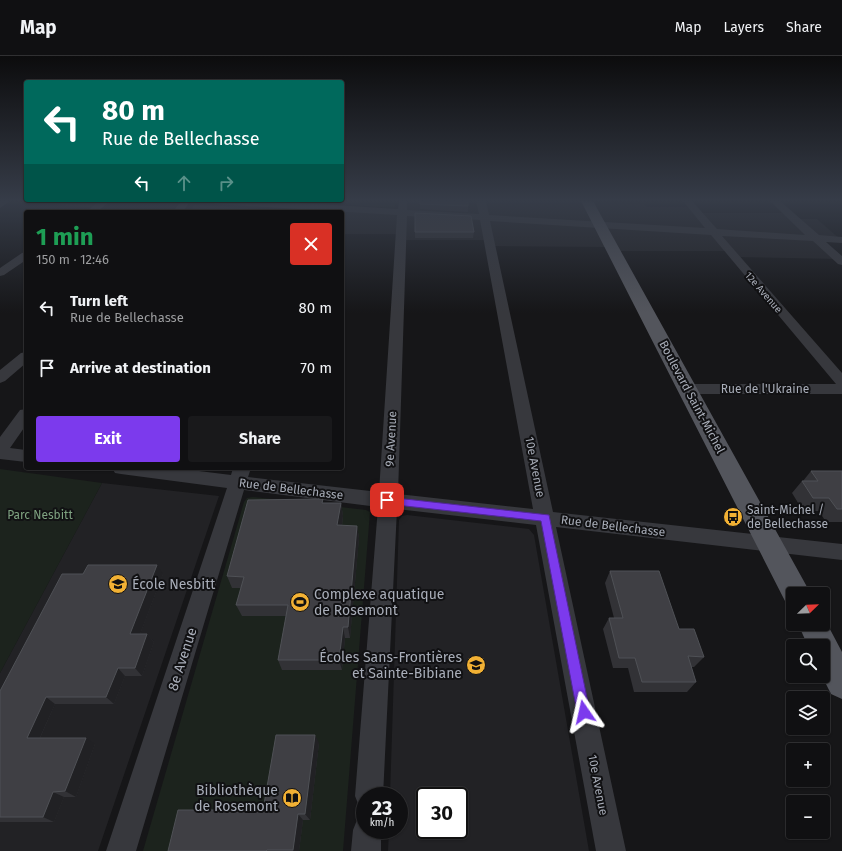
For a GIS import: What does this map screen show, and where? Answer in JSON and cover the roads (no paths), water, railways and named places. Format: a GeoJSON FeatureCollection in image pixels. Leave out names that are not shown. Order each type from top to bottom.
{"type":"FeatureCollection","features":[{"type":"Feature","properties":{"kind":"main road","name":"Boulevard Saint-Michel"},"geometry":{"type":"LineString","coordinates":[[608,238],[792,587]]}},
{"type":"Feature","properties":{"kind":"main road"},"geometry":{"type":"LineString","coordinates":[[816,631],[842,683]]}},
{"type":"Feature","properties":{"kind":"street","name":"9e Avenue"},"geometry":{"type":"LineString","coordinates":[[370,787],[401,238]]}},
{"type":"Feature","properties":{"kind":"street","name":"10e Avenue"},"geometry":{"type":"LineString","coordinates":[[488,238],[611,851]]}},
{"type":"Feature","properties":{"kind":"street","name":"12e Avenue"},"geometry":{"type":"LineString","coordinates":[[717,238],[842,382]]}},
{"type":"Feature","properties":{"kind":"street"},"geometry":{"type":"LineString","coordinates":[[816,238],[842,262]]}},
{"type":"Feature","properties":{"kind":"street"},"geometry":{"type":"LineString","coordinates":[[817,238],[842,240]]}},
{"type":"Feature","properties":{"kind":"street"},"geometry":{"type":"LineString","coordinates":[[0,273],[24,256]]}},
{"type":"Feature","properties":{"kind":"street"},"geometry":{"type":"LineString","coordinates":[[0,378],[24,358]]}},
{"type":"Feature","properties":{"kind":"street","name":"Rue de l'Ukraine"},"geometry":{"type":"LineString","coordinates":[[688,389],[842,389]]}},
{"type":"Feature","properties":{"kind":"street"},"geometry":{"type":"LineString","coordinates":[[0,449],[24,417]]}},
{"type":"Feature","properties":{"kind":"street"},"geometry":{"type":"LineString","coordinates":[[0,453],[24,456]]}},
{"type":"Feature","properties":{"kind":"street","name":"Rue de Bellechasse"},"geometry":{"type":"LineString","coordinates":[[155,470],[240,475],[387,500],[842,552]]}},
{"type":"Feature","properties":{"kind":"street","name":"8e Avenue"},"geometry":{"type":"LineString","coordinates":[[121,851],[240,475]]}},
{"type":"Feature","properties":{"kind":"street"},"geometry":{"type":"LineString","coordinates":[[366,851],[367,839]]}},
{"type":"Feature","properties":{"kind":"place","name":"Saint-Michel / de Bellechasse"},"geometry":{"type":"Point","coordinates":[733,517]}},
{"type":"Feature","properties":{"kind":"place","name":"École Nesbitt"},"geometry":{"type":"Point","coordinates":[118,584]}},
{"type":"Feature","properties":{"kind":"place","name":"Complexe aquatique de Rosemont"},"geometry":{"type":"Point","coordinates":[300,602]}},
{"type":"Feature","properties":{"kind":"place","name":"Écoles Sans-Frontières et Sainte-Bibiane"},"geometry":{"type":"Point","coordinates":[476,665]}},
{"type":"Feature","properties":{"kind":"place","name":"Bibliothèque de Rosemont"},"geometry":{"type":"Point","coordinates":[292,798]}},
{"type":"Feature","properties":{"kind":"park label","name":"Parc Nesbitt"},"geometry":{"type":"Point","coordinates":[40,515]}}]}
